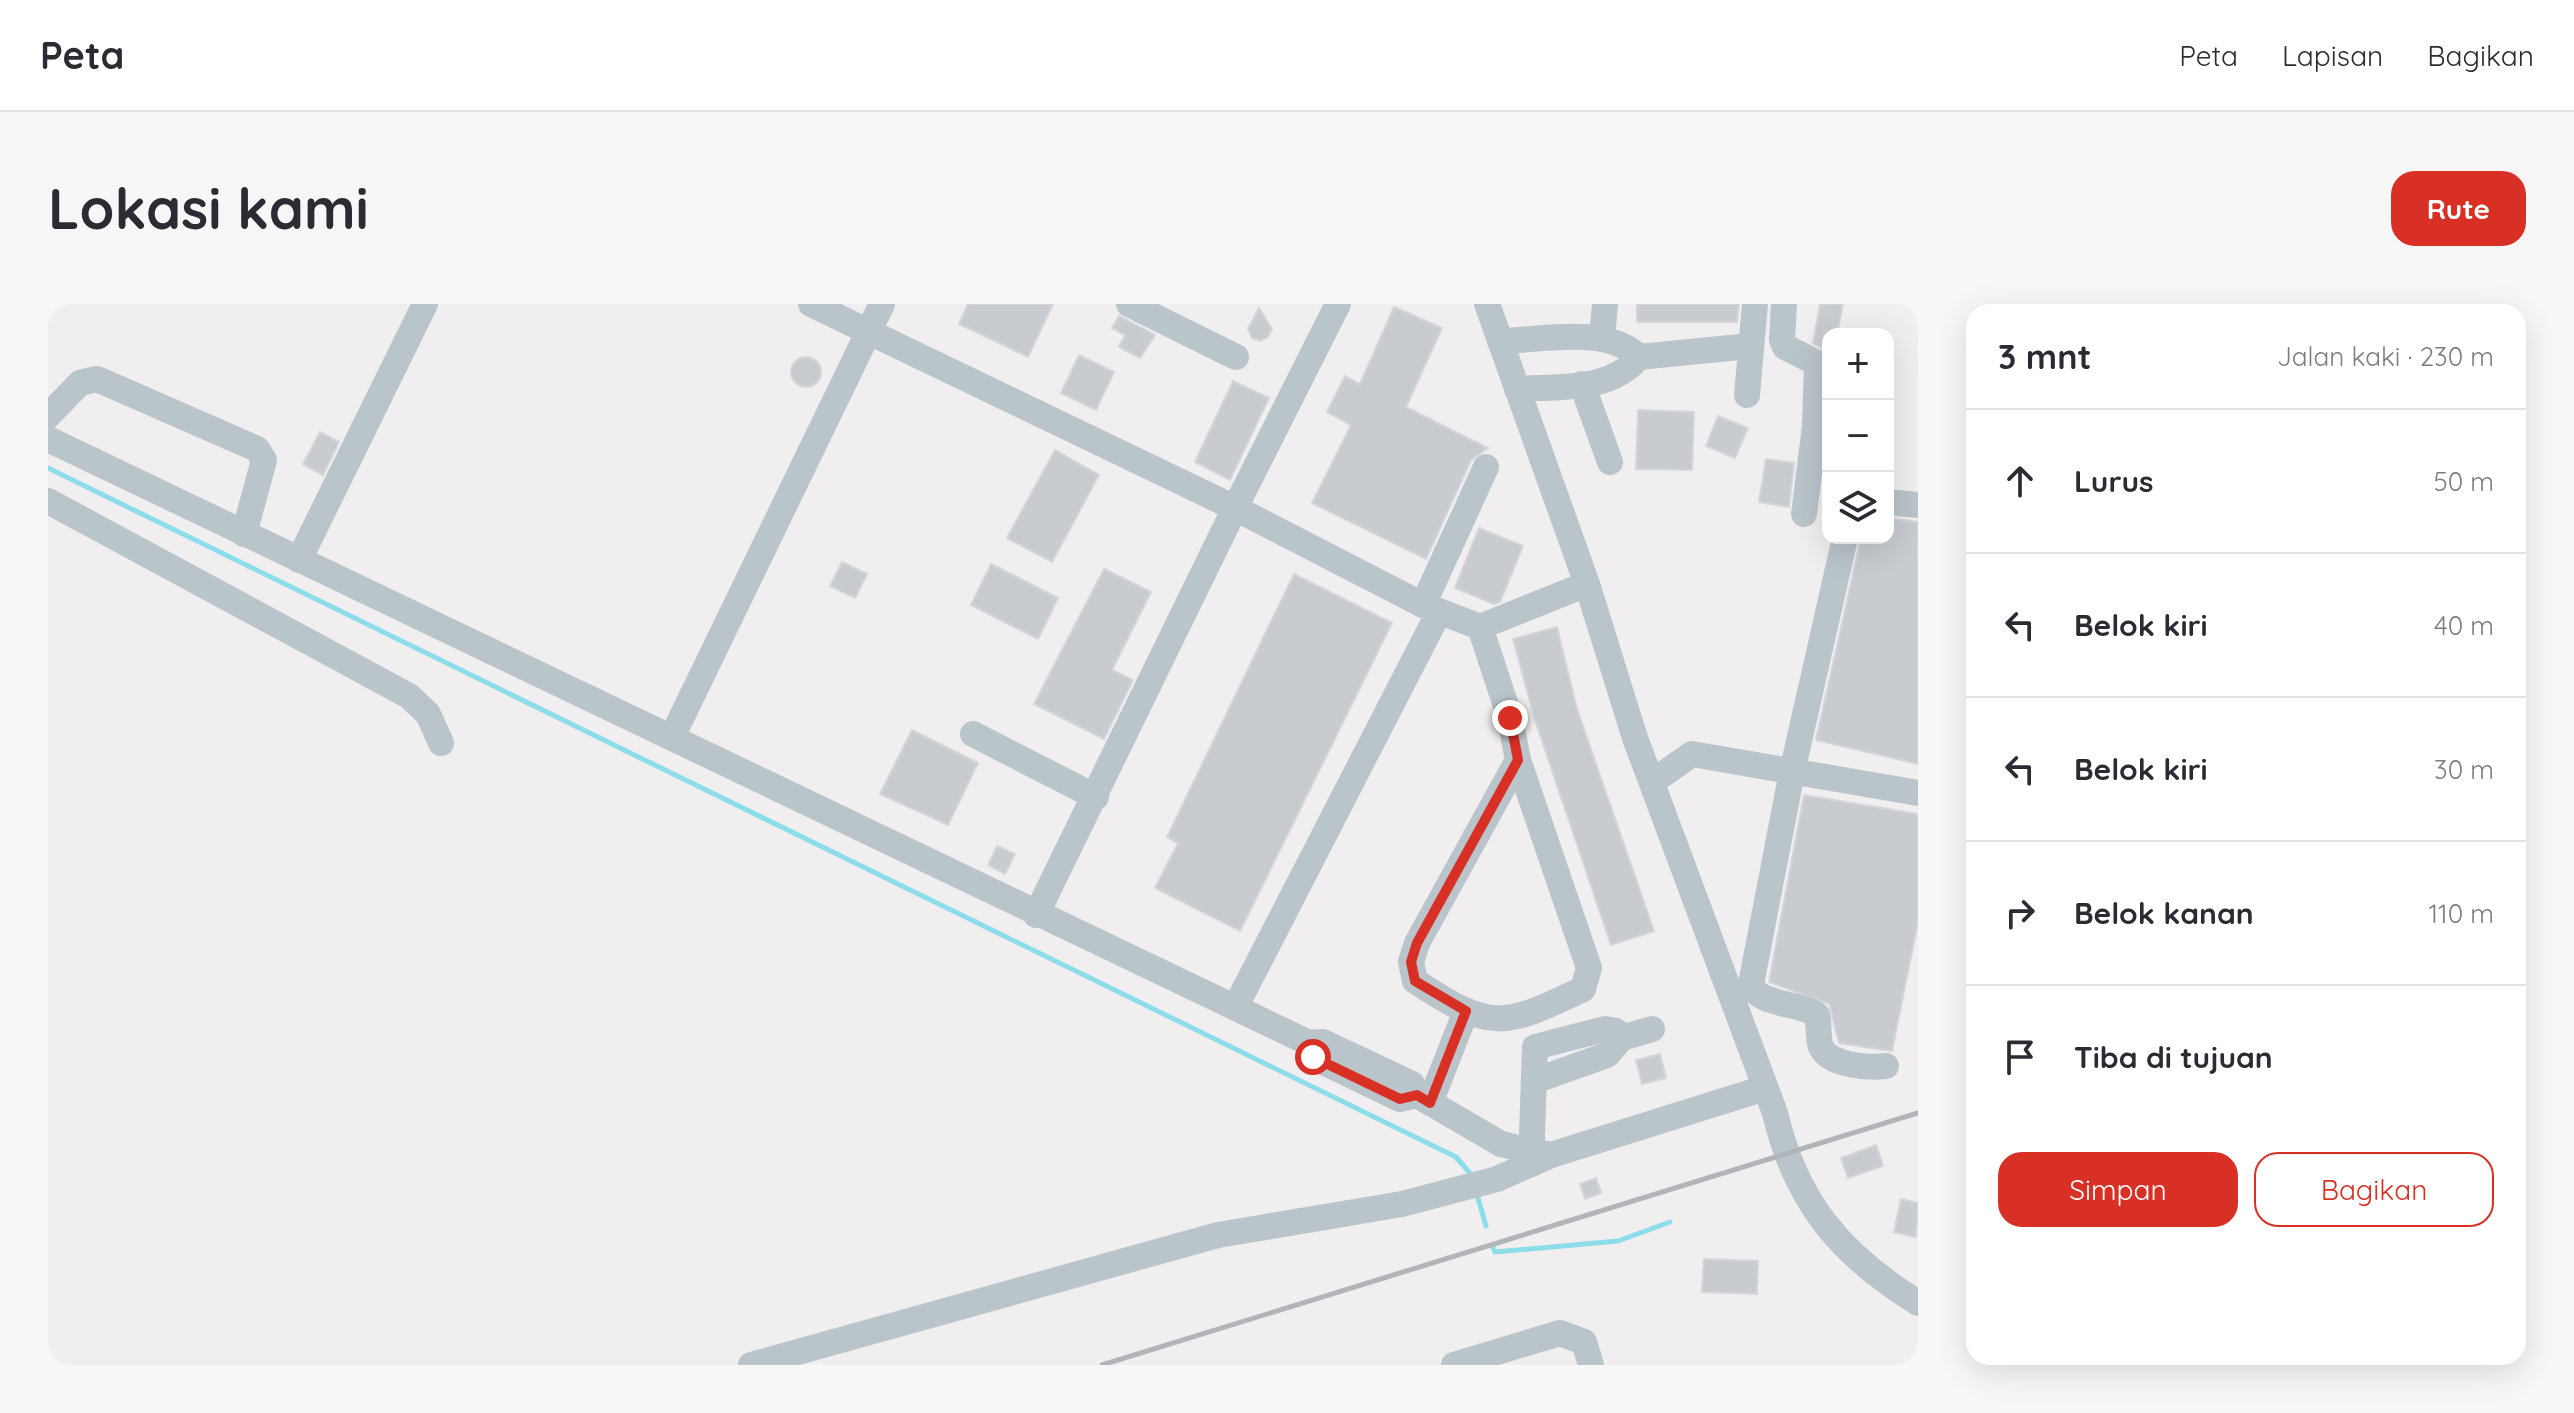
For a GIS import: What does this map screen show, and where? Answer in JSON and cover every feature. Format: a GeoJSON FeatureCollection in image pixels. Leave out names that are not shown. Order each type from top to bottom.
{"type":"FeatureCollection","features":[{"type":"Feature","properties":{"kind":"street"},"geometry":{"type":"LineString","coordinates":[[299,560],[425,304]]}},
{"type":"Feature","properties":{"kind":"street"},"geometry":{"type":"LineString","coordinates":[[811,304],[1235,508],[1431,608],[1480,627],[1587,584]]}},
{"type":"Feature","properties":{"kind":"street"},"geometry":{"type":"LineString","coordinates":[[672,737],[882,304]]}},
{"type":"Feature","properties":{"kind":"street"},"geometry":{"type":"LineString","coordinates":[[1129,304],[1236,357]]}},
{"type":"Feature","properties":{"kind":"street"},"geometry":{"type":"LineString","coordinates":[[1036,915],[1338,304]]}},
{"type":"Feature","properties":{"kind":"street"},"geometry":{"type":"LineString","coordinates":[[1487,304],[1587,584],[1652,782],[1775,1113],[1785,1155],[1832,1235],[1865,1268],[1918,1303]]}},
{"type":"Feature","properties":{"kind":"street"},"geometry":{"type":"LineString","coordinates":[[1602,338],[1605,304]]}},
{"type":"Feature","properties":{"kind":"street"},"geometry":{"type":"LineString","coordinates":[[1747,395],[1755,304]]}},
{"type":"Feature","properties":{"kind":"street"},"geometry":{"type":"LineString","coordinates":[[1784,304],[1782,340],[1785,347],[1817,363],[1814,499]]}},
{"type":"Feature","properties":{"kind":"street"},"geometry":{"type":"LineString","coordinates":[[1500,341],[1602,338],[1626,344],[1639,357]]}},
{"type":"Feature","properties":{"kind":"street"},"geometry":{"type":"LineString","coordinates":[[1517,389],[1611,380],[1627,372],[1639,357],[1750,346]]}},
{"type":"Feature","properties":{"kind":"street"},"geometry":{"type":"LineString","coordinates":[[48,416],[80,383],[97,379],[257,449],[264,460],[244,534]]}},
{"type":"Feature","properties":{"kind":"street"},"geometry":{"type":"LineString","coordinates":[[1582,384],[1610,462]]}},
{"type":"Feature","properties":{"kind":"street"},"geometry":{"type":"LineString","coordinates":[[48,439],[1036,915],[1236,1006],[1309,1043],[1313,1057],[1400,1099],[1423,1099],[1501,1144],[1538,1156]]}},
{"type":"Feature","properties":{"kind":"street"},"geometry":{"type":"LineString","coordinates":[[1236,1006],[1431,608],[1486,467]]}},
{"type":"Feature","properties":{"kind":"street"},"geometry":{"type":"LineString","coordinates":[[48,501],[409,696],[428,714],[441,743]]}},
{"type":"Feature","properties":{"kind":"street"},"geometry":{"type":"LineString","coordinates":[[1894,503],[1918,505]]}},
{"type":"Feature","properties":{"kind":"street"},"geometry":{"type":"LineString","coordinates":[[1843,544],[1778,769],[1753,990],[1761,997],[1802,1006],[1817,1015],[1820,1042],[1827,1054],[1851,1064],[1886,1066]]}},
{"type":"Feature","properties":{"kind":"street"},"geometry":{"type":"LineString","coordinates":[[1480,627],[1510,718],[1518,760],[1589,968],[1588,981],[1583,989],[1533,1013],[1509,1020],[1490,1021],[1466,1011],[1415,981],[1411,962],[1417,943],[1518,760]]}},
{"type":"Feature","properties":{"kind":"street"},"geometry":{"type":"LineString","coordinates":[[973,734],[1096,797]]}},
{"type":"Feature","properties":{"kind":"street"},"geometry":{"type":"LineString","coordinates":[[1652,782],[1692,754],[1918,793]]}},
{"type":"Feature","properties":{"kind":"street"},"geometry":{"type":"LineString","coordinates":[[1423,1099],[1466,1011]]}},
{"type":"Feature","properties":{"kind":"street"},"geometry":{"type":"LineString","coordinates":[[1538,1156],[1534,1081],[1607,1055],[1622,1038],[1652,1029]]}},
{"type":"Feature","properties":{"kind":"street"},"geometry":{"type":"LineString","coordinates":[[751,1365],[1204,1239],[1402,1204],[1497,1179],[1538,1156],[1765,1088]]}},
{"type":"Feature","properties":{"kind":"street"},"geometry":{"type":"LineString","coordinates":[[1775,1113],[1802,1148],[1846,1228],[1876,1258],[1918,1285]]}},
{"type":"Feature","properties":{"kind":"street"},"geometry":{"type":"LineString","coordinates":[[1454,1365],[1560,1333],[1584,1342],[1591,1365]]}},
{"type":"Feature","properties":{"kind":"building"},"geometry":{"type":"Polygon","coordinates":[[[968,304],[1053,304],[1028,357],[959,324],[968,304]]]}},
{"type":"Feature","properties":{"kind":"building"},"geometry":{"type":"Polygon","coordinates":[[[1637,304],[1739,304],[1737,322],[1637,322],[1637,304]]]}},
{"type":"Feature","properties":{"kind":"building"},"geometry":{"type":"Polygon","coordinates":[[[1820,304],[1843,304],[1838,328],[1822,328],[1822,348],[1813,343],[1820,304]]]}},
{"type":"Feature","properties":{"kind":"building"},"geometry":{"type":"Polygon","coordinates":[[[1394,307],[1442,328],[1406,407],[1488,448],[1471,460],[1426,559],[1312,503],[1351,425],[1327,412],[1345,376],[1360,384],[1394,307]]]}},
{"type":"Feature","properties":{"kind":"building"},"geometry":{"type":"Polygon","coordinates":[[[1259,308],[1272,329],[1268,337],[1260,341],[1252,338],[1248,329],[1259,308]]]}},
{"type":"Feature","properties":{"kind":"building"},"geometry":{"type":"Polygon","coordinates":[[[1119,316],[1155,335],[1140,358],[1119,347],[1125,335],[1112,328],[1119,316]]]}},
{"type":"Feature","properties":{"kind":"building"},"geometry":{"type":"Polygon","coordinates":[[[1079,355],[1114,372],[1096,410],[1061,393],[1079,355]]]}},
{"type":"Feature","properties":{"kind":"building"},"geometry":{"type":"Polygon","coordinates":[[[806,357],[812,358],[820,366],[820,378],[812,386],[806,387],[800,386],[792,378],[791,372],[792,366],[800,358],[806,357]]]}},
{"type":"Feature","properties":{"kind":"building"},"geometry":{"type":"Polygon","coordinates":[[[1233,381],[1269,398],[1230,480],[1195,462],[1233,381]]]}},
{"type":"Feature","properties":{"kind":"building"},"geometry":{"type":"Polygon","coordinates":[[[1638,410],[1694,412],[1692,470],[1636,469],[1638,410]]]}},
{"type":"Feature","properties":{"kind":"building"},"geometry":{"type":"Polygon","coordinates":[[[1718,416],[1748,428],[1735,458],[1706,446],[1718,416]]]}},
{"type":"Feature","properties":{"kind":"building"},"geometry":{"type":"Polygon","coordinates":[[[320,432],[339,442],[323,475],[303,464],[320,432]]]}},
{"type":"Feature","properties":{"kind":"building"},"geometry":{"type":"Polygon","coordinates":[[[1055,450],[1099,475],[1052,562],[1007,538],[1055,450]]]}},
{"type":"Feature","properties":{"kind":"building"},"geometry":{"type":"Polygon","coordinates":[[[1766,459],[1794,463],[1789,507],[1759,502],[1766,459]]]}},
{"type":"Feature","properties":{"kind":"building"},"geometry":{"type":"Polygon","coordinates":[[[1894,519],[1918,522],[1918,764],[1816,740],[1860,544],[1894,544],[1894,519]]]}},
{"type":"Feature","properties":{"kind":"building"},"geometry":{"type":"Polygon","coordinates":[[[1479,528],[1523,546],[1500,602],[1494,604],[1455,588],[1479,528]]]}},
{"type":"Feature","properties":{"kind":"building"},"geometry":{"type":"Polygon","coordinates":[[[842,562],[867,574],[855,598],[830,586],[842,562]]]}},
{"type":"Feature","properties":{"kind":"building"},"geometry":{"type":"Polygon","coordinates":[[[991,564],[1058,598],[1038,639],[971,605],[991,564]]]}},
{"type":"Feature","properties":{"kind":"building"},"geometry":{"type":"Polygon","coordinates":[[[1104,569],[1151,592],[1112,670],[1133,680],[1104,739],[1034,704],[1104,569]]]}},
{"type":"Feature","properties":{"kind":"building"},"geometry":{"type":"Polygon","coordinates":[[[1294,574],[1392,623],[1240,931],[1155,888],[1178,843],[1167,837],[1294,574]]]}},
{"type":"Feature","properties":{"kind":"building"},"geometry":{"type":"Polygon","coordinates":[[[1557,627],[1577,709],[1654,931],[1611,945],[1535,720],[1513,639],[1557,627]]]}},
{"type":"Feature","properties":{"kind":"building"},"geometry":{"type":"Polygon","coordinates":[[[912,730],[978,763],[948,825],[880,794],[912,730]]]}},
{"type":"Feature","properties":{"kind":"building"},"geometry":{"type":"Polygon","coordinates":[[[1804,795],[1918,814],[1918,922],[1892,1051],[1839,1043],[1829,1004],[1769,982],[1804,795]]]}},
{"type":"Feature","properties":{"kind":"building"},"geometry":{"type":"Polygon","coordinates":[[[997,846],[1015,854],[1005,874],[988,865],[997,846]]]}},
{"type":"Feature","properties":{"kind":"building"},"geometry":{"type":"Polygon","coordinates":[[[1660,1054],[1666,1078],[1642,1084],[1636,1060],[1660,1054]]]}},
{"type":"Feature","properties":{"kind":"building"},"geometry":{"type":"Polygon","coordinates":[[[1876,1145],[1883,1166],[1848,1178],[1841,1158],[1876,1145]]]}},
{"type":"Feature","properties":{"kind":"building"},"geometry":{"type":"Polygon","coordinates":[[[1596,1178],[1601,1193],[1585,1199],[1580,1184],[1596,1178]]]}},
{"type":"Feature","properties":{"kind":"building"},"geometry":{"type":"Polygon","coordinates":[[[1901,1199],[1918,1203],[1916,1237],[1894,1232],[1901,1199]]]}},
{"type":"Feature","properties":{"kind":"building"},"geometry":{"type":"Polygon","coordinates":[[[1704,1259],[1758,1261],[1757,1294],[1702,1292],[1704,1259]]]}},
{"type":"Feature","properties":{"kind":"waterway"},"geometry":{"type":"LineString","coordinates":[[48,468],[1456,1157],[1469,1172]]}},
{"type":"Feature","properties":{"kind":"waterway"},"geometry":{"type":"LineString","coordinates":[[1478,1198],[1486,1226]]}},
{"type":"Feature","properties":{"kind":"waterway"},"geometry":{"type":"LineString","coordinates":[[1493,1247],[1495,1252],[1618,1241],[1670,1222]]}},
{"type":"Feature","properties":{"kind":"railway"},"geometry":{"type":"LineString","coordinates":[[1102,1365],[1918,1113]]}},
{"type":"Feature","properties":{"kind":"route"},"geometry":{"type":"LineString","coordinates":[[1313,1057],[1400,1099],[1417,1095],[1430,1103],[1466,1011],[1415,981],[1411,962],[1417,943],[1518,760],[1510,718]]}}]}
